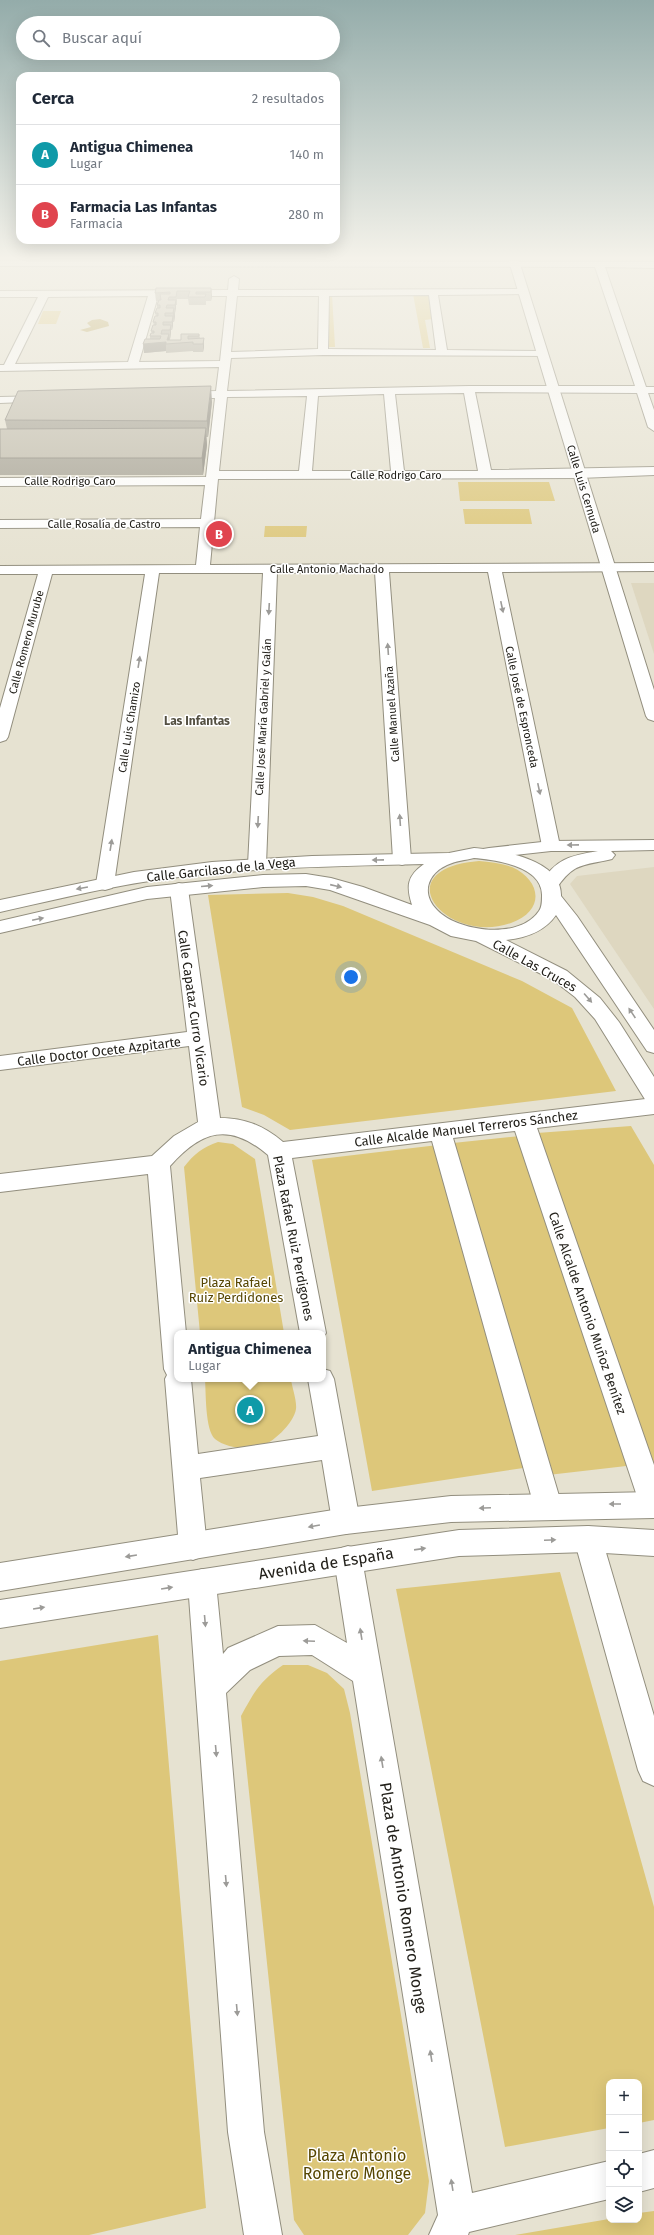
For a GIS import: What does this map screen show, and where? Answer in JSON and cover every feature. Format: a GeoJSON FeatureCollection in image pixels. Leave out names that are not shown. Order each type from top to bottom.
{"type":"FeatureCollection","features":[{"type":"Feature","properties":{"kind":"street"},"geometry":{"type":"LineString","coordinates":[[4,368],[120,365]]}},
{"type":"Feature","properties":{"kind":"street"},"geometry":{"type":"LineString","coordinates":[[202,570],[224,365]]}},
{"type":"Feature","properties":{"kind":"street","name":"Calle Luis Cernuda"},"geometry":{"type":"LineString","coordinates":[[546,365],[654,716]]}},
{"type":"Feature","properties":{"kind":"street"},"geometry":{"type":"LineString","coordinates":[[632,365],[654,427]]}},
{"type":"Feature","properties":{"kind":"street"},"geometry":{"type":"LineString","coordinates":[[166,395],[470,389],[654,390]]}},
{"type":"Feature","properties":{"kind":"street"},"geometry":{"type":"LineString","coordinates":[[470,389],[485,474]]}},
{"type":"Feature","properties":{"kind":"street"},"geometry":{"type":"LineString","coordinates":[[389,391],[398,475]]}},
{"type":"Feature","properties":{"kind":"street"},"geometry":{"type":"LineString","coordinates":[[306,475],[313,392]]}},
{"type":"Feature","properties":{"kind":"street"},"geometry":{"type":"LineString","coordinates":[[0,400],[55,399]]}},
{"type":"Feature","properties":{"kind":"street"},"geometry":{"type":"LineString","coordinates":[[201,442],[216,442]]}},
{"type":"Feature","properties":{"kind":"street","name":"Calle Rodrigo Caro"},"geometry":{"type":"LineString","coordinates":[[0,482],[306,475],[579,474],[654,471]]}},
{"type":"Feature","properties":{"kind":"street","name":"Calle Rosalía de Castro"},"geometry":{"type":"LineString","coordinates":[[0,524],[207,523]]}},
{"type":"Feature","properties":{"kind":"street","name":"Calle Antonio Machado"},"geometry":{"type":"LineString","coordinates":[[0,570],[608,569],[654,567]]}},
{"type":"Feature","properties":{"kind":"street","name":"Calle Manuel Azaña"},"geometry":{"type":"LineString","coordinates":[[382,569],[402,859]]}},
{"type":"Feature","properties":{"kind":"street","name":"Calle José de Espronceda"},"geometry":{"type":"LineString","coordinates":[[494,569],[551,846]]}},
{"type":"Feature","properties":{"kind":"street","name":"Calle Romero Murube"},"geometry":{"type":"LineString","coordinates":[[0,737],[46,570]]}},
{"type":"Feature","properties":{"kind":"street","name":"Calle Luis Chamizo"},"geometry":{"type":"LineString","coordinates":[[105,884],[153,570]]}},
{"type":"Feature","properties":{"kind":"street","name":"Calle José María Gabriel y Galán"},"geometry":{"type":"LineString","coordinates":[[256,865],[270,570]]}},
{"type":"Feature","properties":{"kind":"street"},"geometry":{"type":"LineString","coordinates":[[654,844],[570,862],[555,872],[550,891],[549,911],[539,922],[524,931],[504,936],[482,937],[458,932],[432,920],[421,907],[416,893],[419,879],[430,867],[446,858],[459,855],[551,846],[654,844]]}},
{"type":"Feature","properties":{"kind":"street"},"geometry":{"type":"LineString","coordinates":[[489,853],[508,857],[526,864],[539,873],[654,1046]]}},
{"type":"Feature","properties":{"kind":"street","name":"Calle Garcilaso de la Vega"},"geometry":{"type":"LineString","coordinates":[[0,906],[105,884],[178,871],[303,861],[446,858]]}},
{"type":"Feature","properties":{"kind":"street","name":"Calle Garcilaso de la Vega"},"geometry":{"type":"LineString","coordinates":[[0,927],[147,893],[263,880],[306,880],[356,890],[432,920]]}},
{"type":"Feature","properties":{"kind":"street","name":"Calle Capataz Curro Vicario"},"geometry":{"type":"LineString","coordinates":[[178,889],[210,1127]]}},
{"type":"Feature","properties":{"kind":"street","name":"Calle Las Cruces"},"geometry":{"type":"LineString","coordinates":[[482,937],[540,965],[582,992],[604,1017],[654,1095]]}},
{"type":"Feature","properties":{"kind":"street","name":"Calle Doctor Ocete Azpitarte"},"geometry":{"type":"LineString","coordinates":[[0,1063],[198,1038]]}},
{"type":"Feature","properties":{"kind":"street","name":"Calle Alcalde Manuel Terreros Sánchez"},"geometry":{"type":"LineString","coordinates":[[278,1151],[654,1106]]}},
{"type":"Feature","properties":{"kind":"street","name":"Calle Alcalde Antonio Muñoz Benítez"},"geometry":{"type":"LineString","coordinates":[[523,1121],[654,1505]]}},
{"type":"Feature","properties":{"kind":"street"},"geometry":{"type":"LineString","coordinates":[[174,1335],[159,1164],[167,1153],[179,1144],[210,1127]]}},
{"type":"Feature","properties":{"kind":"street","name":"Plaza Rafael Ruiz Perdigones"},"geometry":{"type":"LineString","coordinates":[[210,1127],[232,1128],[251,1132],[278,1151],[312,1330]]}},
{"type":"Feature","properties":{"kind":"street"},"geometry":{"type":"LineString","coordinates":[[440,1131],[548,1506]]}},
{"type":"Feature","properties":{"kind":"street"},"geometry":{"type":"LineString","coordinates":[[0,1183],[159,1164]]}},
{"type":"Feature","properties":{"kind":"street"},"geometry":{"type":"LineString","coordinates":[[178,1382],[193,1547]]}},
{"type":"Feature","properties":{"kind":"street"},"geometry":{"type":"LineString","coordinates":[[322,1382],[346,1521]]}},
{"type":"Feature","properties":{"kind":"street"},"geometry":{"type":"LineString","coordinates":[[186,1468],[334,1446]]}},
{"type":"Feature","properties":{"kind":"street"},"geometry":{"type":"LineString","coordinates":[[0,1577],[193,1547],[346,1521],[451,1509],[654,1505]]}},
{"type":"Feature","properties":{"kind":"street"},"geometry":{"type":"LineString","coordinates":[[588,1539],[654,1770]]}},
{"type":"Feature","properties":{"kind":"street","name":"Avenida de España"},"geometry":{"type":"LineString","coordinates":[[0,1614],[459,1543],[588,1539],[654,1543]]}},
{"type":"Feature","properties":{"kind":"street","name":"Plaza de Antonio Romero Monge"},"geometry":{"type":"LineString","coordinates":[[348,1559],[367,1672],[452,2225]]}},
{"type":"Feature","properties":{"kind":"street"},"geometry":{"type":"LineString","coordinates":[[202,1583],[246,2132],[263,2235]]}},
{"type":"Feature","properties":{"kind":"street"},"geometry":{"type":"LineString","coordinates":[[211,1687],[239,1659],[278,1641],[315,1640],[367,1672]]}},
{"type":"Feature","properties":{"kind":"street"},"geometry":{"type":"LineString","coordinates":[[642,2172],[654,2169]]}},
{"type":"Feature","properties":{"kind":"street"},"geometry":{"type":"LineString","coordinates":[[452,2225],[606,2181]]}},
{"type":"Feature","properties":{"kind":"shaded area"},"geometry":{"type":"Polygon","coordinates":[[[631,583],[654,583],[654,654],[631,583]]]}},
{"type":"Feature","properties":{"kind":"shaded area"},"geometry":{"type":"Polygon","coordinates":[[[654,867],[654,1009],[570,884],[577,876],[654,867]]]}},
{"type":"Feature","properties":{"kind":"green space"},"geometry":{"type":"Polygon","coordinates":[[[458,482],[549,482],[555,501],[460,501],[458,482]]]}},
{"type":"Feature","properties":{"kind":"green space"},"geometry":{"type":"Polygon","coordinates":[[[463,509],[529,509],[532,524],[465,524],[463,509]]]}},
{"type":"Feature","properties":{"kind":"green space"},"geometry":{"type":"Polygon","coordinates":[[[265,526],[307,526],[306,537],[264,537],[265,526]]]}},
{"type":"Feature","properties":{"kind":"green space"},"geometry":{"type":"Polygon","coordinates":[[[479,861],[512,867],[522,873],[534,888],[536,896],[530,911],[522,918],[511,923],[487,927],[465,924],[447,916],[435,904],[430,890],[434,877],[450,867],[479,861]]]}},
{"type":"Feature","properties":{"kind":"green space"},"geometry":{"type":"Polygon","coordinates":[[[288,893],[313,897],[343,906],[522,981],[572,1008],[616,1091],[290,1130],[264,1115],[242,1107],[208,895],[288,893]]]}},
{"type":"Feature","properties":{"kind":"green space"},"geometry":{"type":"Polygon","coordinates":[[[631,1126],[654,1165],[654,1473],[537,1133],[631,1126]]]}},
{"type":"Feature","properties":{"kind":"green space"},"geometry":{"type":"Polygon","coordinates":[[[520,1136],[635,1465],[548,1475],[453,1143],[520,1136]]]}},
{"type":"Feature","properties":{"kind":"green space","name":"Plaza Rafael Ruiz Perdidones"},"geometry":{"type":"Polygon","coordinates":[[[218,1142],[233,1144],[255,1159],[284,1330],[200,1330],[184,1167],[191,1158],[208,1146],[218,1142]]]}},
{"type":"Feature","properties":{"kind":"green space"},"geometry":{"type":"Polygon","coordinates":[[[438,1145],[530,1467],[372,1491],[312,1160],[438,1145]]]}},
{"type":"Feature","properties":{"kind":"green space"},"geometry":{"type":"Polygon","coordinates":[[[205,1382],[292,1382],[296,1402],[294,1415],[282,1432],[264,1445],[248,1449],[236,1448],[215,1439],[209,1428],[205,1382]]]}},
{"type":"Feature","properties":{"kind":"green space"},"geometry":{"type":"Polygon","coordinates":[[[560,1572],[654,1907],[654,2120],[642,2122],[642,2079],[606,2079],[606,2129],[505,2147],[396,1589],[560,1572]]]}},
{"type":"Feature","properties":{"kind":"green space"},"geometry":{"type":"Polygon","coordinates":[[[158,1635],[206,2208],[89,2235],[0,2235],[0,1661],[158,1635]]]}},
{"type":"Feature","properties":{"kind":"green space","name":"Plaza Antonio Romero Monge"},"geometry":{"type":"Polygon","coordinates":[[[283,1665],[308,1665],[327,1673],[344,1689],[350,1713],[429,2181],[425,2213],[408,2235],[304,2235],[294,2220],[241,1716],[258,1688],[268,1677],[283,1665]]]}},
{"type":"Feature","properties":{"kind":"green space"},"geometry":{"type":"Polygon","coordinates":[[[654,2211],[654,2235],[515,2235],[606,2220],[606,2223],[642,2223],[642,2213],[654,2211]]]}},
{"type":"Feature","properties":{"kind":"building"},"geometry":{"type":"Polygon","coordinates":[[[211,386],[207,421],[5,420],[18,391],[211,386]]]}},
{"type":"Feature","properties":{"kind":"building"},"geometry":{"type":"Polygon","coordinates":[[[206,428],[202,458],[0,458],[0,429],[206,428]]]}},
{"type":"Feature","properties":{"kind":"building"},"geometry":{"type":"Polygon","coordinates":[[[255,1398],[258,1409],[244,1412],[241,1401],[255,1398]]]}},
{"type":"Feature","properties":{"kind":"place","name":"Farmacia Las Infantas"},"geometry":{"type":"Point","coordinates":[219,534]}},
{"type":"Feature","properties":{"kind":"place","name":"Antigua Chimenea"},"geometry":{"type":"Point","coordinates":[250,1410]}},
{"type":"Feature","properties":{"kind":"district","name":"Las Infantas"},"geometry":{"type":"Point","coordinates":[197,721]}}]}
